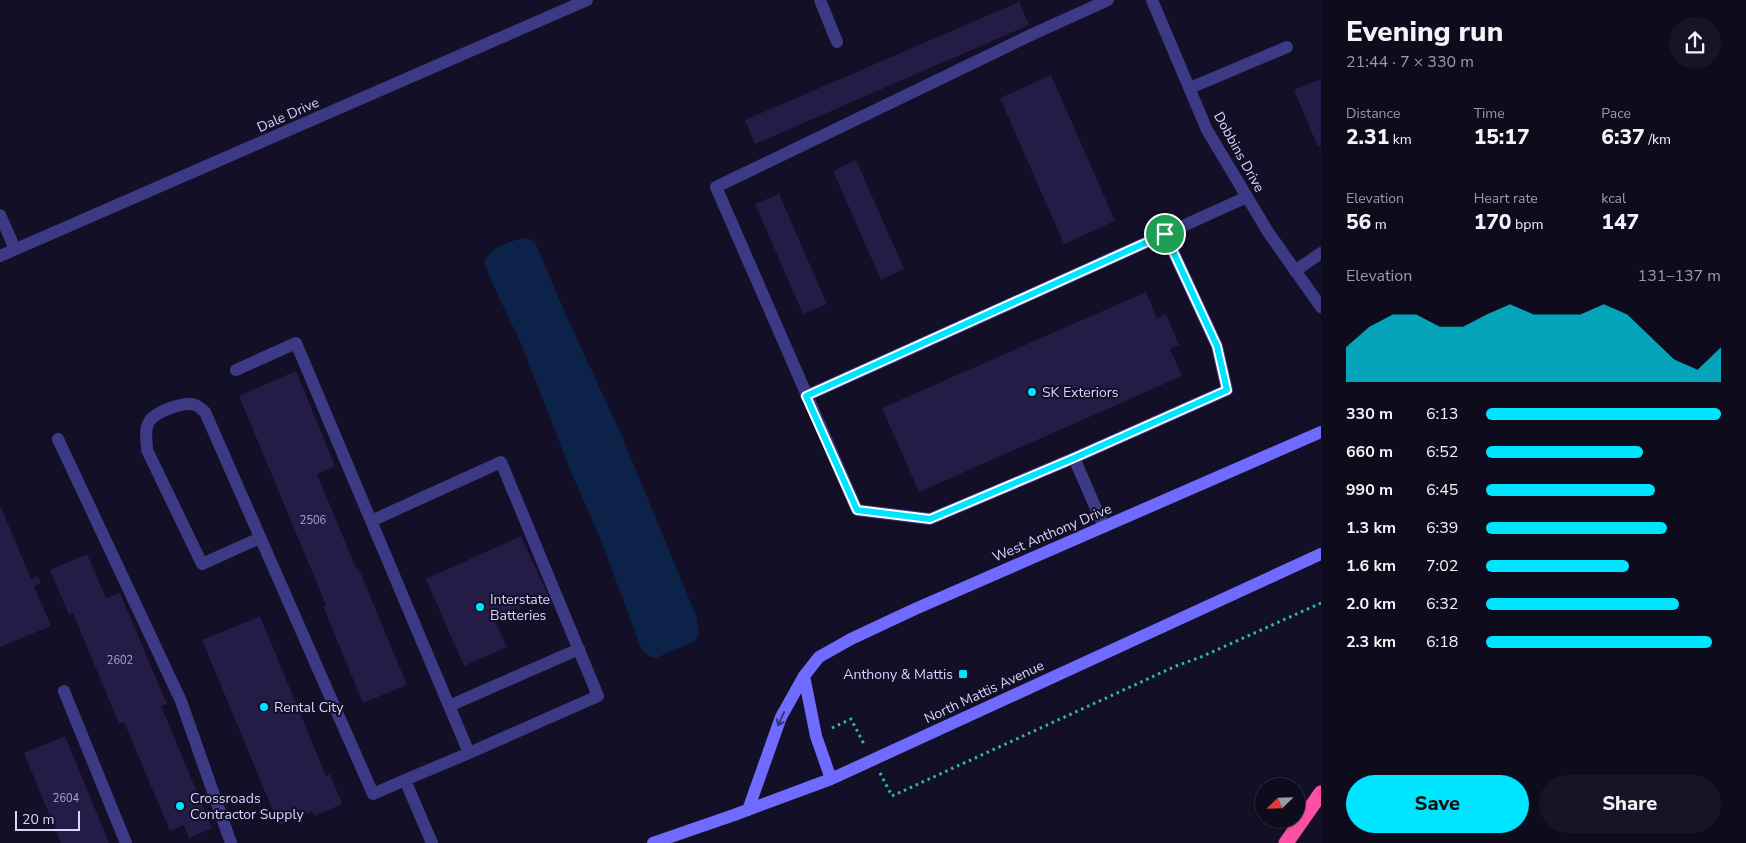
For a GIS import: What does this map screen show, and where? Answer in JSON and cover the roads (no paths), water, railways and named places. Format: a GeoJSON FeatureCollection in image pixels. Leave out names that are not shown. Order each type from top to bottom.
{"type":"FeatureCollection","features":[{"type":"Feature","properties":{"kind":"highway"},"geometry":{"type":"LineString","coordinates":[[1286,843],[1321,793]]}},
{"type":"Feature","properties":{"kind":"street","name":"Dale Drive"},"geometry":{"type":"LineString","coordinates":[[0,256],[587,0]]}},
{"type":"Feature","properties":{"kind":"street"},"geometry":{"type":"LineString","coordinates":[[820,0],[837,42]]}},
{"type":"Feature","properties":{"kind":"street"},"geometry":{"type":"LineString","coordinates":[[1108,0],[716,187],[857,510],[930,519],[1227,390],[1217,346],[1165,234]]}},
{"type":"Feature","properties":{"kind":"street","name":"Dobbins Drive"},"geometry":{"type":"LineString","coordinates":[[1152,0],[1207,130],[1268,232],[1321,307]]}},
{"type":"Feature","properties":{"kind":"street"},"geometry":{"type":"LineString","coordinates":[[1190,88],[1288,47]]}},
{"type":"Feature","properties":{"kind":"street"},"geometry":{"type":"LineString","coordinates":[[806,396],[1247,197]]}},
{"type":"Feature","properties":{"kind":"street"},"geometry":{"type":"LineString","coordinates":[[0,215],[15,249]]}},
{"type":"Feature","properties":{"kind":"street"},"geometry":{"type":"LineString","coordinates":[[1295,271],[1321,253]]}},
{"type":"Feature","properties":{"kind":"street"},"geometry":{"type":"LineString","coordinates":[[236,370],[296,343],[469,753]]}},
{"type":"Feature","properties":{"kind":"street"},"geometry":{"type":"LineString","coordinates":[[260,538],[202,564],[147,450],[146,430],[149,420],[164,410],[181,404],[194,405],[206,412],[373,794],[598,696],[501,462],[370,521]]}},
{"type":"Feature","properties":{"kind":"street","name":"West Anthony Drive"},"geometry":{"type":"LineString","coordinates":[[748,810],[781,717],[804,676],[819,657],[851,639],[915,609],[1321,432]]}},
{"type":"Feature","properties":{"kind":"street"},"geometry":{"type":"LineString","coordinates":[[58,438],[181,701],[231,843]]}},
{"type":"Feature","properties":{"kind":"street"},"geometry":{"type":"LineString","coordinates":[[1074,458],[1104,527]]}},
{"type":"Feature","properties":{"kind":"street","name":"North Mattis Avenue"},"geometry":{"type":"LineString","coordinates":[[653,843],[748,810],[831,778],[1321,554]]}},
{"type":"Feature","properties":{"kind":"street"},"geometry":{"type":"LineString","coordinates":[[449,706],[579,649]]}},
{"type":"Feature","properties":{"kind":"street"},"geometry":{"type":"LineString","coordinates":[[804,676],[816,736],[831,778]]}},
{"type":"Feature","properties":{"kind":"street"},"geometry":{"type":"LineString","coordinates":[[64,691],[126,843]]}},
{"type":"Feature","properties":{"kind":"street"},"geometry":{"type":"LineString","coordinates":[[405,780],[432,843]]}},
{"type":"Feature","properties":{"kind":"water"},"geometry":{"type":"Polygon","coordinates":[[[527,238],[535,242],[566,315],[621,434],[697,618],[699,634],[695,641],[656,658],[648,656],[641,648],[601,540],[571,472],[522,346],[484,261],[497,248],[515,240],[527,238]]]}},
{"type":"Feature","properties":{"kind":"place","name":"SK Exteriors"},"geometry":{"type":"Point","coordinates":[1032,392]}},
{"type":"Feature","properties":{"kind":"place","name":"Interstate Batteries"},"geometry":{"type":"Point","coordinates":[480,607]}},
{"type":"Feature","properties":{"kind":"place","name":"Anthony & Mattis"},"geometry":{"type":"Point","coordinates":[963,674]}},
{"type":"Feature","properties":{"kind":"place","name":"Rental City"},"geometry":{"type":"Point","coordinates":[264,707]}},
{"type":"Feature","properties":{"kind":"place","name":"Crossroads Contractor Supply"},"geometry":{"type":"Point","coordinates":[180,806]}}]}
